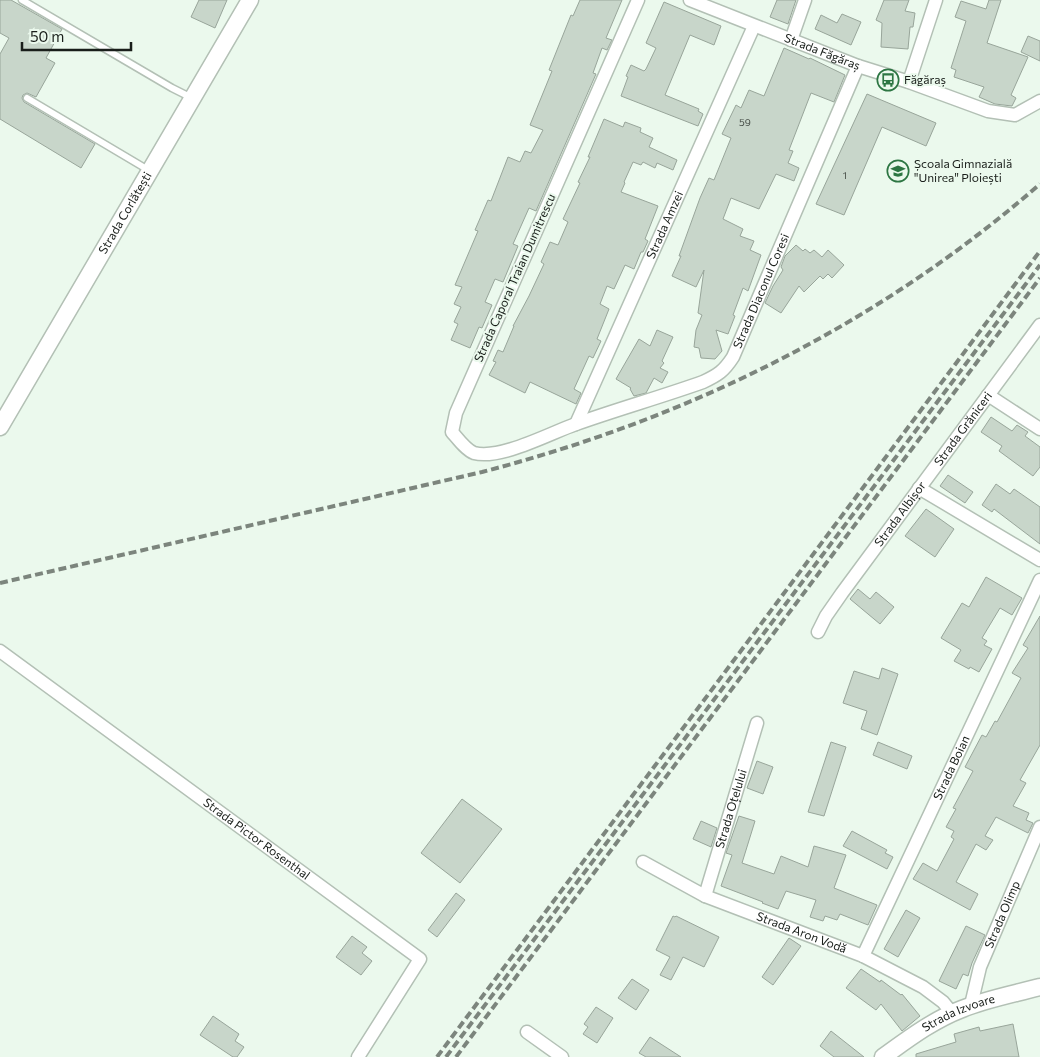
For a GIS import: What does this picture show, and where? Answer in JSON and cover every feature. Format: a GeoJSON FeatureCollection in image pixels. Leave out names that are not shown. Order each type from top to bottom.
{"type":"FeatureCollection","features":[{"type":"Feature","properties":{"kind":"street","name":"Strada Corlătești"},"geometry":{"type":"LineString","coordinates":[[0,427],[250,0]]}},
{"type":"Feature","properties":{"kind":"street","name":"Strada Caporal Traian Dumitrescu"},"geometry":{"type":"LineString","coordinates":[[576,424],[509,450],[494,453],[474,453],[461,443],[452,432],[456,413],[638,0]]}},
{"type":"Feature","properties":{"kind":"street","name":"Strada Făgăraș"},"geometry":{"type":"LineString","coordinates":[[690,0],[858,66],[909,82],[988,112],[1015,115],[1040,102]]}},
{"type":"Feature","properties":{"kind":"street"},"geometry":{"type":"LineString","coordinates":[[791,40],[805,0]]}},
{"type":"Feature","properties":{"kind":"street"},"geometry":{"type":"LineString","coordinates":[[909,82],[936,0]]}},
{"type":"Feature","properties":{"kind":"street","name":"Strada Amzei"},"geometry":{"type":"LineString","coordinates":[[576,424],[754,26]]}},
{"type":"Feature","properties":{"kind":"street","name":"Strada Diaconul Coresi"},"geometry":{"type":"LineString","coordinates":[[576,424],[703,382],[718,375],[727,367],[733,357],[858,66]]}},
{"type":"Feature","properties":{"kind":"street"},"geometry":{"type":"LineString","coordinates":[[988,395],[1040,325]]}},
{"type":"Feature","properties":{"kind":"street","name":"Strada Grăniceri"},"geometry":{"type":"LineString","coordinates":[[919,488],[988,395],[1040,429]]}},
{"type":"Feature","properties":{"kind":"street","name":"Strada Albișor"},"geometry":{"type":"LineString","coordinates":[[818,632],[826,616],[842,593],[919,488],[1040,560]]}},
{"type":"Feature","properties":{"kind":"street","name":"Strada Boian"},"geometry":{"type":"LineString","coordinates":[[863,956],[1040,580]]}},
{"type":"Feature","properties":{"kind":"street","name":"Strada Pictor Rosenthal"},"geometry":{"type":"LineString","coordinates":[[0,651],[420,960],[358,1057]]}},
{"type":"Feature","properties":{"kind":"street","name":"Strada Oțelului"},"geometry":{"type":"LineString","coordinates":[[705,896],[757,723]]}},
{"type":"Feature","properties":{"kind":"street","name":"Strada Olimp"},"geometry":{"type":"LineString","coordinates":[[971,1005],[980,968],[1040,827]]}},
{"type":"Feature","properties":{"kind":"street","name":"Strada Aron Vodă"},"geometry":{"type":"LineString","coordinates":[[643,862],[705,896],[863,956],[923,987],[942,1002],[952,1013]]}},
{"type":"Feature","properties":{"kind":"street","name":"Strada Izvoare"},"geometry":{"type":"LineString","coordinates":[[883,1057],[909,1038],[952,1013],[971,1005],[1040,987]]}},
{"type":"Feature","properties":{"kind":"street"},"geometry":{"type":"LineString","coordinates":[[526,1032],[562,1057]]}},
{"type":"Feature","properties":{"kind":"lane"},"geometry":{"type":"LineString","coordinates":[[22,0],[192,98]]}},
{"type":"Feature","properties":{"kind":"lane"},"geometry":{"type":"LineString","coordinates":[[26,98],[150,171]]}},
{"type":"Feature","properties":{"kind":"building"},"geometry":{"type":"Polygon","coordinates":[[[0,0],[11,0],[62,29],[46,58],[55,63],[36,97],[27,93],[22,98],[24,102],[95,144],[81,168],[0,119],[0,54],[9,38],[0,33],[0,0]]]}},
{"type":"Feature","properties":{"kind":"building"},"geometry":{"type":"Polygon","coordinates":[[[199,0],[227,0],[215,28],[191,17],[199,0]]]}},
{"type":"Feature","properties":{"kind":"building"},"geometry":{"type":"Polygon","coordinates":[[[580,0],[622,0],[606,38],[612,40],[607,50],[602,48],[593,73],[596,74],[536,211],[529,208],[513,244],[518,246],[503,282],[495,279],[485,302],[492,305],[482,328],[479,327],[470,348],[451,340],[458,324],[454,322],[461,307],[454,304],[462,287],[455,285],[478,231],[475,230],[488,200],[491,201],[508,157],[520,162],[525,151],[531,153],[543,130],[530,125],[552,71],[549,70],[571,15],[573,16],[580,0]]]}},
{"type":"Feature","properties":{"kind":"building"},"geometry":{"type":"Polygon","coordinates":[[[777,0],[796,0],[788,24],[770,17],[777,0]]]}},
{"type":"Feature","properties":{"kind":"building"},"geometry":{"type":"Polygon","coordinates":[[[884,0],[909,0],[905,11],[915,13],[913,27],[910,27],[908,49],[881,47],[882,23],[876,20],[884,0]]]}},
{"type":"Feature","properties":{"kind":"building"},"geometry":{"type":"Polygon","coordinates":[[[989,0],[1001,0],[987,43],[1028,57],[1011,95],[1016,98],[1012,106],[995,104],[979,97],[984,87],[954,77],[956,70],[951,68],[966,21],[955,17],[961,1],[986,9],[989,0]]]}},
{"type":"Feature","properties":{"kind":"building"},"geometry":{"type":"Polygon","coordinates":[[[664,2],[721,26],[714,45],[690,35],[665,95],[699,109],[698,111],[703,114],[698,126],[621,96],[631,65],[644,71],[656,48],[646,43],[664,2]]]}},
{"type":"Feature","properties":{"kind":"building"},"geometry":{"type":"Polygon","coordinates":[[[842,14],[861,22],[851,45],[815,29],[821,15],[837,23],[842,14]]]}},
{"type":"Feature","properties":{"kind":"building"},"geometry":{"type":"Polygon","coordinates":[[[1028,36],[1040,41],[1040,61],[1021,52],[1028,36]]]}},
{"type":"Feature","properties":{"kind":"building"},"geometry":{"type":"Polygon","coordinates":[[[784,48],[845,75],[834,102],[811,93],[789,150],[793,151],[788,163],[799,168],[794,181],[776,174],[759,209],[731,198],[723,219],[743,229],[740,236],[754,241],[750,250],[761,255],[748,291],[743,288],[728,334],[716,330],[722,351],[715,359],[701,358],[699,348],[694,347],[696,330],[702,315],[698,313],[704,270],[696,287],[672,276],[681,256],[679,256],[700,198],[709,178],[714,180],[731,138],[722,134],[736,105],[741,108],[749,90],[764,96],[784,48]]]}},
{"type":"Feature","properties":{"kind":"building","name":"Școala Gimnazială \"Unirea\" Ploiești"},"geometry":{"type":"Polygon","coordinates":[[[867,94],[936,123],[926,146],[882,127],[844,215],[816,204],[867,94]]]}},
{"type":"Feature","properties":{"kind":"building"},"geometry":{"type":"Polygon","coordinates":[[[604,119],[623,127],[625,122],[641,128],[640,132],[653,138],[649,147],[677,160],[673,170],[657,163],[655,168],[643,162],[641,165],[633,162],[624,182],[621,192],[658,206],[645,239],[648,241],[634,269],[625,265],[614,289],[607,286],[600,304],[609,309],[597,339],[601,341],[593,358],[589,356],[574,389],[581,393],[576,404],[530,382],[525,393],[489,375],[496,362],[493,361],[498,350],[503,352],[513,326],[544,264],[541,262],[550,242],[558,245],[568,222],[563,219],[580,183],[578,182],[590,157],[588,157],[604,119]]]}},
{"type":"Feature","properties":{"kind":"building"},"geometry":{"type":"Polygon","coordinates":[[[796,245],[803,251],[805,249],[810,253],[814,250],[822,257],[828,250],[844,265],[832,278],[828,274],[823,279],[820,276],[804,292],[799,286],[781,313],[765,303],[783,270],[781,267],[785,256],[796,245]]]}},
{"type":"Feature","properties":{"kind":"building"},"geometry":{"type":"Polygon","coordinates":[[[657,330],[673,337],[662,361],[664,363],[660,368],[668,372],[662,383],[654,378],[646,393],[634,396],[631,388],[616,379],[639,339],[650,346],[657,330]]]}},
{"type":"Feature","properties":{"kind":"building"},"geometry":{"type":"Polygon","coordinates":[[[991,417],[1012,431],[1017,425],[1028,432],[1025,436],[1040,447],[1040,467],[1033,476],[999,451],[1002,446],[981,432],[991,417]]]}},
{"type":"Feature","properties":{"kind":"building"},"geometry":{"type":"Polygon","coordinates":[[[948,475],[973,492],[965,503],[940,486],[948,475]]]}},
{"type":"Feature","properties":{"kind":"building"},"geometry":{"type":"Polygon","coordinates":[[[996,484],[1010,494],[1014,489],[1040,507],[1040,544],[994,509],[992,512],[982,505],[996,484]]]}},
{"type":"Feature","properties":{"kind":"building"},"geometry":{"type":"Polygon","coordinates":[[[926,509],[954,529],[935,557],[905,536],[926,509]]]}},
{"type":"Feature","properties":{"kind":"building"},"geometry":{"type":"Polygon","coordinates":[[[986,577],[1022,598],[1012,615],[1000,608],[982,638],[987,641],[984,645],[992,649],[979,672],[954,661],[961,650],[941,638],[962,603],[969,607],[986,577]]]}},
{"type":"Feature","properties":{"kind":"building"},"geometry":{"type":"Polygon","coordinates":[[[858,589],[870,599],[876,592],[894,607],[880,624],[850,599],[858,589]]]}},
{"type":"Feature","properties":{"kind":"building"},"geometry":{"type":"Polygon","coordinates":[[[1040,616],[1040,745],[1020,780],[1026,783],[1013,806],[1029,813],[1026,820],[1033,823],[1028,833],[996,817],[985,836],[993,840],[986,850],[976,844],[956,882],[978,894],[970,910],[913,879],[923,863],[937,871],[954,839],[951,837],[954,831],[946,827],[956,809],[953,808],[973,771],[965,767],[982,735],[986,737],[995,721],[997,722],[1021,678],[1012,673],[1028,648],[1023,645],[1040,616]]]}},
{"type":"Feature","properties":{"kind":"building"},"geometry":{"type":"Polygon","coordinates":[[[882,668],[898,674],[877,735],[861,729],[867,711],[843,703],[854,671],[879,679],[882,668]]]}},
{"type":"Feature","properties":{"kind":"building"},"geometry":{"type":"Polygon","coordinates":[[[831,742],[846,747],[824,816],[808,812],[831,742]]]}},
{"type":"Feature","properties":{"kind":"building"},"geometry":{"type":"Polygon","coordinates":[[[878,742],[912,756],[907,769],[873,755],[878,742]]]}},
{"type":"Feature","properties":{"kind":"building"},"geometry":{"type":"Polygon","coordinates":[[[757,761],[773,767],[763,794],[747,788],[757,761]]]}},
{"type":"Feature","properties":{"kind":"building"},"geometry":{"type":"Polygon","coordinates":[[[462,799],[502,829],[460,883],[421,853],[462,799]]]}},
{"type":"Feature","properties":{"kind":"building"},"geometry":{"type":"Polygon","coordinates":[[[739,816],[755,821],[742,863],[774,874],[781,856],[808,867],[814,846],[846,855],[834,888],[877,905],[868,925],[840,914],[837,920],[825,916],[823,921],[810,917],[816,900],[786,891],[778,909],[721,886],[732,855],[726,853],[739,816]]]}},
{"type":"Feature","properties":{"kind":"building"},"geometry":{"type":"Polygon","coordinates":[[[701,821],[717,828],[711,847],[693,839],[701,821]]]}},
{"type":"Feature","properties":{"kind":"building"},"geometry":{"type":"Polygon","coordinates":[[[852,831],[887,850],[885,853],[893,857],[887,869],[843,846],[852,831]]]}},
{"type":"Feature","properties":{"kind":"building"},"geometry":{"type":"Polygon","coordinates":[[[456,893],[465,900],[437,937],[428,930],[456,893]]]}},
{"type":"Feature","properties":{"kind":"building"},"geometry":{"type":"Polygon","coordinates":[[[906,910],[920,918],[898,957],[884,949],[906,910]]]}},
{"type":"Feature","properties":{"kind":"building"},"geometry":{"type":"Polygon","coordinates":[[[673,916],[719,937],[704,967],[683,957],[671,980],[660,975],[670,957],[656,950],[673,916]]]}},
{"type":"Feature","properties":{"kind":"building"},"geometry":{"type":"Polygon","coordinates":[[[966,926],[985,935],[968,976],[963,974],[956,989],[939,981],[966,926]]]}},
{"type":"Feature","properties":{"kind":"building"},"geometry":{"type":"Polygon","coordinates":[[[352,936],[367,947],[362,953],[372,961],[361,975],[336,957],[352,936]]]}},
{"type":"Feature","properties":{"kind":"building"},"geometry":{"type":"Polygon","coordinates":[[[789,938],[801,946],[773,985],[762,977],[789,938]]]}},
{"type":"Feature","properties":{"kind":"building"},"geometry":{"type":"Polygon","coordinates":[[[861,969],[902,994],[920,1016],[902,1031],[881,1004],[876,1010],[846,988],[861,969]]]}},
{"type":"Feature","properties":{"kind":"building"},"geometry":{"type":"Polygon","coordinates":[[[632,979],[649,990],[636,1010],[618,998],[632,979]]]}},
{"type":"Feature","properties":{"kind":"building"},"geometry":{"type":"Polygon","coordinates":[[[596,1007],[613,1018],[597,1043],[583,1034],[588,1027],[584,1024],[596,1007]]]}},
{"type":"Feature","properties":{"kind":"building"},"geometry":{"type":"Polygon","coordinates":[[[213,1016],[239,1034],[235,1041],[244,1047],[237,1057],[233,1057],[200,1035],[213,1016]]]}},
{"type":"Feature","properties":{"kind":"building"},"geometry":{"type":"Polygon","coordinates":[[[1013,1024],[1019,1057],[916,1057],[916,1054],[956,1042],[954,1034],[979,1027],[980,1031],[1013,1024]]]}},
{"type":"Feature","properties":{"kind":"building"},"geometry":{"type":"Polygon","coordinates":[[[831,1031],[864,1057],[834,1057],[820,1046],[831,1031]]]}},
{"type":"Feature","properties":{"kind":"building"},"geometry":{"type":"Polygon","coordinates":[[[650,1037],[681,1057],[646,1057],[639,1053],[650,1037]]]}},
{"type":"Feature","properties":{"kind":"railway"},"geometry":{"type":"LineString","coordinates":[[0,583],[482,472],[559,450],[634,424],[707,394],[778,361],[847,323],[914,281],[978,235],[1040,184]]}},
{"type":"Feature","properties":{"kind":"railway"},"geometry":{"type":"LineString","coordinates":[[437,1057],[1040,251]]}},
{"type":"Feature","properties":{"kind":"railway"},"geometry":{"type":"LineString","coordinates":[[446,1057],[1040,265]]}},
{"type":"Feature","properties":{"kind":"railway"},"geometry":{"type":"LineString","coordinates":[[456,1057],[1040,278]]}},
{"type":"Feature","properties":{"kind":"place","name":"Făgăraș"},"geometry":{"type":"Point","coordinates":[888,80]}},
{"type":"Feature","properties":{"kind":"place","name":"Școala Gimnazială \"Unirea\" Ploiești"},"geometry":{"type":"Point","coordinates":[898,171]}}]}
